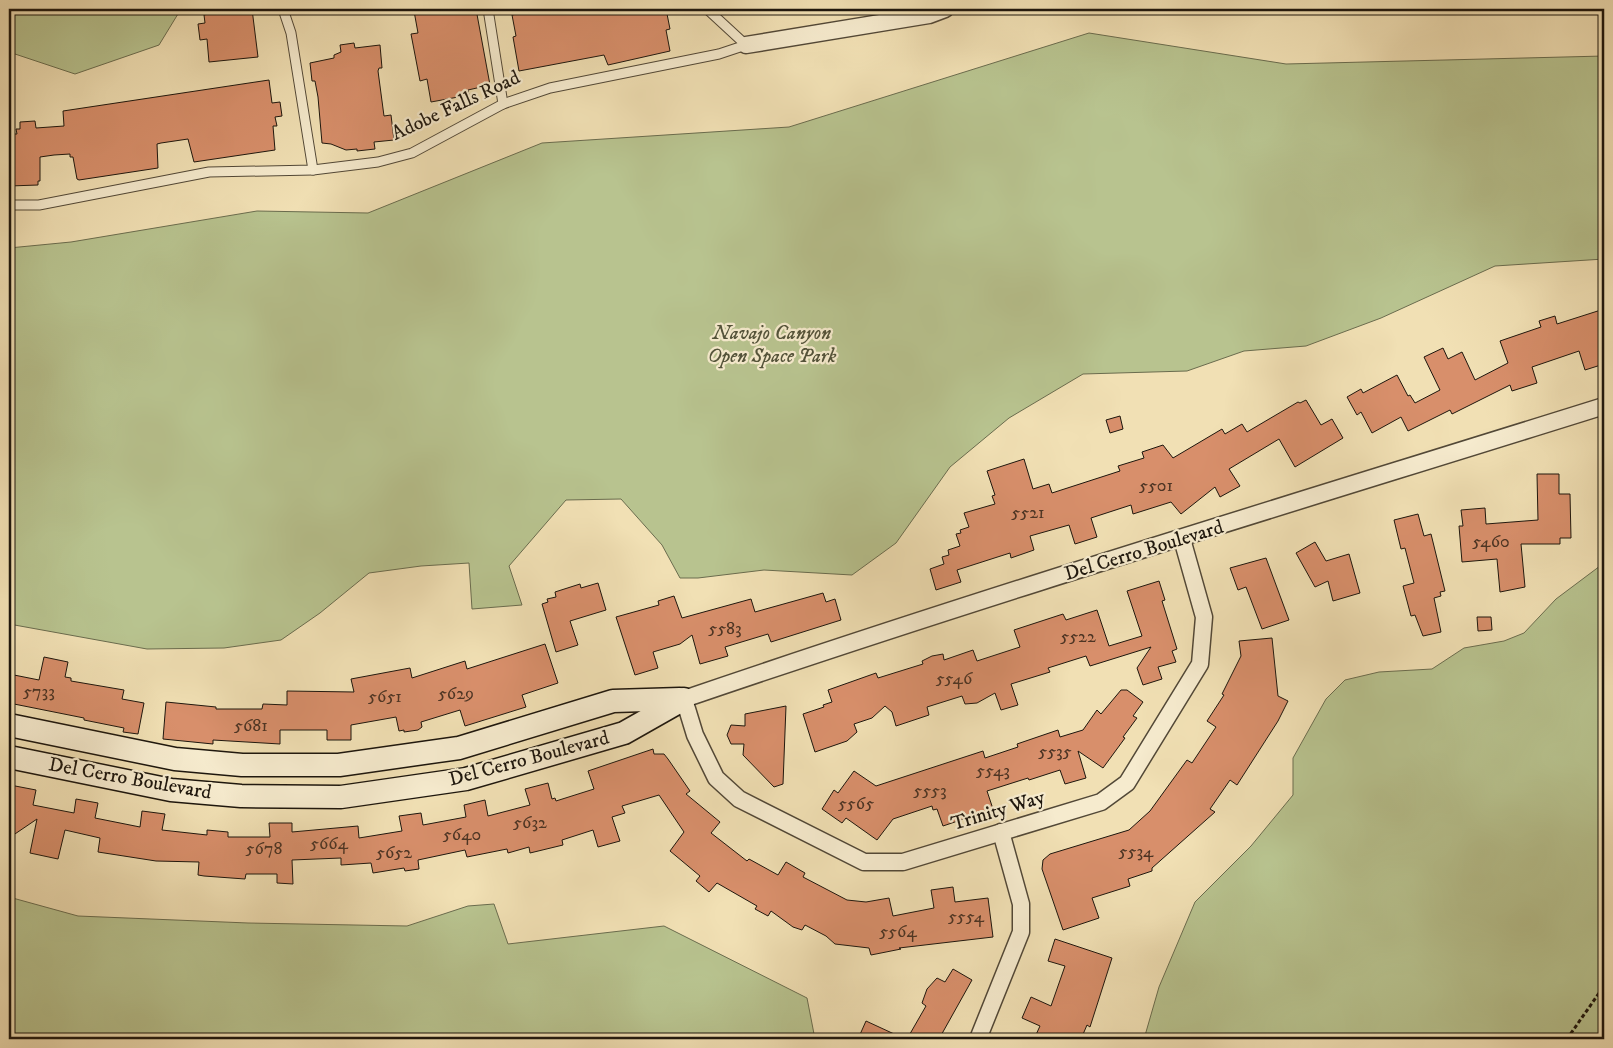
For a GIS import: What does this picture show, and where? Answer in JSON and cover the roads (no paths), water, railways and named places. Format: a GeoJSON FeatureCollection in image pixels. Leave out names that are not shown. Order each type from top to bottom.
{"type":"FeatureCollection","features":[{"type":"Feature","properties":{"kind":"street","name":"Adobe Falls Road"},"geometry":{"type":"LineString","coordinates":[[746,44],[930,15],[945,9]]}},
{"type":"Feature","properties":{"kind":"street","name":"Del Cerro Boulevard"},"geometry":{"type":"LineString","coordinates":[[9,756],[171,790],[241,796],[341,796],[476,776],[624,733],[684,699],[798,660],[1604,406]]}},
{"type":"Feature","properties":{"kind":"street","name":"Trinity Way"},"geometry":{"type":"LineString","coordinates":[[684,699],[694,735],[716,778],[739,799],[864,862],[903,862],[1100,802],[1127,783],[1200,664],[1204,617],[1182,539]]}},
{"type":"Feature","properties":{"kind":"street","name":"Del Cerro Boulevard"},"geometry":{"type":"LineString","coordinates":[[9,724],[176,759],[242,765],[339,765],[459,748],[613,701],[684,699]]}},
{"type":"Feature","properties":{"kind":"street"},"geometry":{"type":"LineString","coordinates":[[978,1039],[1021,932],[1021,904],[1001,832]]}},
{"type":"Feature","properties":{"kind":"lane"},"geometry":{"type":"LineString","coordinates":[[283,9],[291,33],[313,170]]}},
{"type":"Feature","properties":{"kind":"lane"},"geometry":{"type":"LineString","coordinates":[[488,9],[503,104]]}},
{"type":"Feature","properties":{"kind":"lane"},"geometry":{"type":"LineString","coordinates":[[706,9],[746,44]]}},
{"type":"Feature","properties":{"kind":"lane","name":"Adobe Falls Road"},"geometry":{"type":"LineString","coordinates":[[9,205],[39,205],[209,172],[313,170],[378,162],[412,153],[503,104],[550,88],[719,54],[746,44]]}},
{"type":"Feature","properties":{"kind":"park label","name":"Navajo Canyon Open Space Park"},"geometry":{"type":"Point","coordinates":[772,344]}}]}
